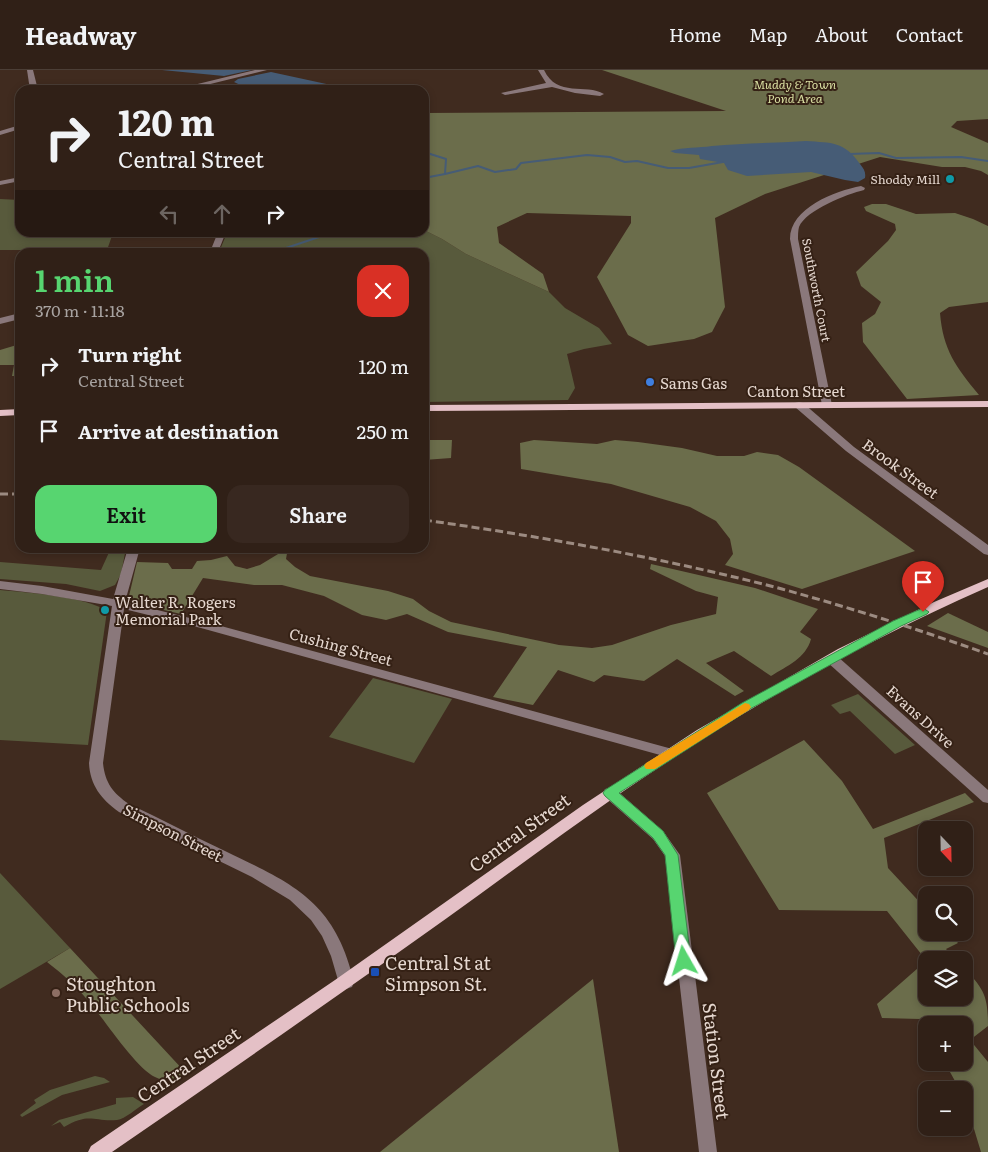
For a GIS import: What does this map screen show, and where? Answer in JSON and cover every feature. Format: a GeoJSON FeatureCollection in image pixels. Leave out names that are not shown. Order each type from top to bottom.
{"type":"FeatureCollection","features":[{"type":"Feature","properties":{"kind":"main road","name":"Canton Street"},"geometry":{"type":"LineString","coordinates":[[429,408],[988,404]]}},
{"type":"Feature","properties":{"kind":"main road"},"geometry":{"type":"LineString","coordinates":[[0,413],[15,412]]}},
{"type":"Feature","properties":{"kind":"main road","name":"Central Street"},"geometry":{"type":"LineString","coordinates":[[97,1152],[346,982],[610,793],[671,753],[753,702],[897,624],[988,583]]}},
{"type":"Feature","properties":{"kind":"street"},"geometry":{"type":"LineString","coordinates":[[30,70],[33,85]]}},
{"type":"Feature","properties":{"kind":"street"},"geometry":{"type":"LineString","coordinates":[[199,85],[264,70]]}},
{"type":"Feature","properties":{"kind":"street"},"geometry":{"type":"LineString","coordinates":[[541,70],[545,78],[554,84],[569,90],[600,94]]}},
{"type":"Feature","properties":{"kind":"street"},"geometry":{"type":"LineString","coordinates":[[504,93],[554,84]]}},
{"type":"Feature","properties":{"kind":"street"},"geometry":{"type":"LineString","coordinates":[[0,133],[15,128]]}},
{"type":"Feature","properties":{"kind":"street"},"geometry":{"type":"LineString","coordinates":[[0,183],[15,180]]}},
{"type":"Feature","properties":{"kind":"street","name":"Southworth Court"},"geometry":{"type":"LineString","coordinates":[[827,405],[794,239],[795,227],[802,217],[816,208],[845,192],[861,188]]}},
{"type":"Feature","properties":{"kind":"street"},"geometry":{"type":"LineString","coordinates":[[0,321],[15,317]]}},
{"type":"Feature","properties":{"kind":"street","name":"Brook Street"},"geometry":{"type":"LineString","coordinates":[[800,405],[850,449],[988,551]]}},
{"type":"Feature","properties":{"kind":"street","name":"Simpson Street"},"geometry":{"type":"LineString","coordinates":[[133,553],[118,605],[96,762],[97,777],[103,789],[112,800],[124,808],[274,882],[300,900],[316,915],[331,936],[339,954],[346,982]]}},
{"type":"Feature","properties":{"kind":"street","name":"Cushing Street"},"geometry":{"type":"LineString","coordinates":[[0,585],[64,592],[178,617],[464,697],[536,714],[671,753]]}},
{"type":"Feature","properties":{"kind":"street","name":"Evans Drive"},"geometry":{"type":"LineString","coordinates":[[832,659],[988,798]]}},
{"type":"Feature","properties":{"kind":"street","name":"Station Street"},"geometry":{"type":"LineString","coordinates":[[610,793],[658,834],[672,855],[708,1152]]}},
{"type":"Feature","properties":{"kind":"green space","name":"Muddy & Town Pond Area"},"geometry":{"type":"Polygon","coordinates":[[[602,70],[988,70],[988,119],[957,121],[951,127],[988,143],[988,175],[965,167],[942,167],[880,157],[765,194],[715,218],[725,307],[712,332],[694,339],[648,346],[628,335],[597,277],[631,223],[631,216],[527,213],[497,227],[499,243],[543,274],[549,292],[466,254],[429,232],[429,113],[726,111],[602,70]]]}},
{"type":"Feature","properties":{"kind":"green space"},"geometry":{"type":"Polygon","coordinates":[[[0,199],[15,200],[15,237],[112,237],[108,248],[15,248],[15,250],[0,250],[0,199]]]}},
{"type":"Feature","properties":{"kind":"green space"},"geometry":{"type":"Polygon","coordinates":[[[872,204],[886,204],[916,214],[955,213],[988,226],[988,302],[949,307],[940,313],[944,337],[952,357],[957,367],[979,395],[907,399],[863,342],[862,323],[875,314],[881,302],[861,286],[856,272],[888,241],[896,230],[895,224],[866,211],[864,207],[872,204]]]}},
{"type":"Feature","properties":{"kind":"green space"},"geometry":{"type":"Polygon","coordinates":[[[429,232],[466,254],[549,292],[565,308],[599,328],[612,344],[567,354],[575,388],[568,400],[429,402],[429,248],[221,248],[225,237],[429,237],[429,232]]]}},
{"type":"Feature","properties":{"kind":"green space"},"geometry":{"type":"Polygon","coordinates":[[[15,346],[15,376],[12,376],[14,365],[0,365],[0,350],[15,346]]]}},
{"type":"Feature","properties":{"kind":"green space"},"geometry":{"type":"Polygon","coordinates":[[[429,440],[452,440],[451,458],[429,460],[429,440]]]}},
{"type":"Feature","properties":{"kind":"green space"},"geometry":{"type":"Polygon","coordinates":[[[534,440],[597,444],[615,440],[682,448],[717,456],[744,456],[757,452],[778,455],[799,467],[915,551],[802,589],[725,565],[733,554],[730,539],[716,521],[690,507],[611,484],[521,469],[520,443],[534,440]]]}},
{"type":"Feature","properties":{"kind":"green space"},"geometry":{"type":"Polygon","coordinates":[[[109,553],[125,553],[121,574],[115,585],[100,591],[66,584],[0,579],[0,562],[101,570],[109,553]]]}},
{"type":"Feature","properties":{"kind":"green space"},"geometry":{"type":"Polygon","coordinates":[[[280,553],[287,553],[286,559],[310,576],[388,591],[413,599],[429,611],[451,622],[559,645],[592,648],[612,645],[671,625],[716,614],[718,597],[696,591],[650,569],[651,564],[755,588],[818,609],[800,632],[811,639],[809,646],[795,661],[771,676],[734,651],[706,663],[744,691],[735,696],[677,659],[644,681],[604,675],[594,682],[558,670],[533,705],[493,697],[527,647],[448,632],[407,614],[386,620],[362,615],[324,596],[282,585],[254,585],[203,578],[181,614],[134,603],[129,596],[137,562],[168,563],[172,569],[192,569],[197,561],[227,556],[235,566],[247,569],[260,565],[280,553]]]}},
{"type":"Feature","properties":{"kind":"green space"},"geometry":{"type":"Polygon","coordinates":[[[0,590],[71,599],[98,606],[107,611],[88,745],[0,740],[0,590]]]}},
{"type":"Feature","properties":{"kind":"green space"},"geometry":{"type":"Polygon","coordinates":[[[948,613],[988,632],[988,648],[927,626],[948,613]]]}},
{"type":"Feature","properties":{"kind":"green space"},"geometry":{"type":"Polygon","coordinates":[[[373,678],[452,699],[414,763],[329,737],[373,678]]]}},
{"type":"Feature","properties":{"kind":"green space"},"geometry":{"type":"Polygon","coordinates":[[[858,694],[915,745],[895,754],[850,711],[840,714],[831,705],[858,694]]]}},
{"type":"Feature","properties":{"kind":"green space"},"geometry":{"type":"Polygon","coordinates":[[[804,740],[842,781],[873,829],[965,793],[974,802],[926,821],[918,821],[918,824],[884,838],[888,868],[918,900],[918,941],[956,941],[958,943],[946,949],[948,951],[919,951],[887,911],[779,910],[707,793],[804,740]]]}},
{"type":"Feature","properties":{"kind":"green space"},"geometry":{"type":"Polygon","coordinates":[[[0,873],[70,948],[0,989],[0,873]]]}},
{"type":"Feature","properties":{"kind":"green space"},"geometry":{"type":"Polygon","coordinates":[[[70,948],[187,1074],[175,1079],[164,1080],[155,1077],[139,1065],[91,1004],[65,977],[47,962],[70,948]]]}},
{"type":"Feature","properties":{"kind":"green space"},"geometry":{"type":"Polygon","coordinates":[[[918,968],[918,1006],[973,1006],[973,978],[986,1000],[988,1026],[973,1038],[973,1016],[918,1016],[918,1019],[882,1018],[877,1004],[918,968]]]}},
{"type":"Feature","properties":{"kind":"green space"},"geometry":{"type":"Polygon","coordinates":[[[593,979],[619,1152],[380,1152],[593,979]]]}},
{"type":"Feature","properties":{"kind":"green space"},"geometry":{"type":"Polygon","coordinates":[[[973,1044],[988,1062],[988,1152],[981,1152],[973,1126],[973,1081],[955,1081],[949,1071],[973,1071],[973,1044]]]}},
{"type":"Feature","properties":{"kind":"green space"},"geometry":{"type":"Polygon","coordinates":[[[95,1076],[110,1082],[62,1095],[22,1117],[20,1115],[36,1103],[34,1100],[50,1090],[95,1076]]]}},
{"type":"Feature","properties":{"kind":"green space"},"geometry":{"type":"Polygon","coordinates":[[[133,1097],[144,1104],[120,1119],[86,1119],[73,1122],[64,1127],[60,1122],[51,1126],[59,1120],[116,1104],[116,1098],[133,1097]]]}},
{"type":"Feature","properties":{"kind":"water"},"geometry":{"type":"Polygon","coordinates":[[[162,70],[252,70],[224,76],[162,70]]]}},
{"type":"Feature","properties":{"kind":"water"},"geometry":{"type":"Polygon","coordinates":[[[271,72],[331,85],[240,85],[234,82],[238,79],[271,72]]]}},
{"type":"Feature","properties":{"kind":"water"},"geometry":{"type":"Polygon","coordinates":[[[806,141],[830,143],[843,147],[863,167],[865,178],[858,182],[811,172],[747,176],[728,170],[724,163],[700,159],[699,155],[670,151],[724,145],[806,141]]]}},
{"type":"Feature","properties":{"kind":"waterway"},"geometry":{"type":"LineString","coordinates":[[849,154],[879,153],[896,158],[961,157],[988,161]]}},
{"type":"Feature","properties":{"kind":"waterway"},"geometry":{"type":"LineString","coordinates":[[429,154],[446,159],[445,174]]}},
{"type":"Feature","properties":{"kind":"waterway"},"geometry":{"type":"LineString","coordinates":[[445,174],[478,166],[495,172],[516,169],[521,163],[587,155],[610,157],[625,162],[637,161],[668,168],[689,168],[723,162]]}},
{"type":"Feature","properties":{"kind":"waterway"},"geometry":{"type":"LineString","coordinates":[[429,177],[445,174]]}},
{"type":"Feature","properties":{"kind":"waterway"},"geometry":{"type":"LineString","coordinates":[[286,248],[319,237]]}},
{"type":"Feature","properties":{"kind":"railway"},"geometry":{"type":"LineString","coordinates":[[0,494],[15,494]]}},
{"type":"Feature","properties":{"kind":"railway"},"geometry":{"type":"LineString","coordinates":[[429,521],[604,549],[738,578],[860,612],[988,654]]}},
{"type":"Feature","properties":{"kind":"slow traffic"},"geometry":{"type":"LineString","coordinates":[[651,766],[745,707]]}},
{"type":"Feature","properties":{"kind":"place","name":"Shoddy Mill"},"geometry":{"type":"Point","coordinates":[950,179]}},
{"type":"Feature","properties":{"kind":"place","name":"Sams Gas"},"geometry":{"type":"Point","coordinates":[650,382]}},
{"type":"Feature","properties":{"kind":"place","name":"Walter R. Rogers Memorial Park"},"geometry":{"type":"Point","coordinates":[105,610]}},
{"type":"Feature","properties":{"kind":"place","name":"Central St at Simpson St."},"geometry":{"type":"Point","coordinates":[375,972]}},
{"type":"Feature","properties":{"kind":"place","name":"Stoughton Public Schools"},"geometry":{"type":"Point","coordinates":[56,993]}},
{"type":"Feature","properties":{"kind":"route"},"geometry":{"type":"LineString","coordinates":[[684,961],[672,855],[658,834],[610,793],[782,685],[923,612]]}}]}
